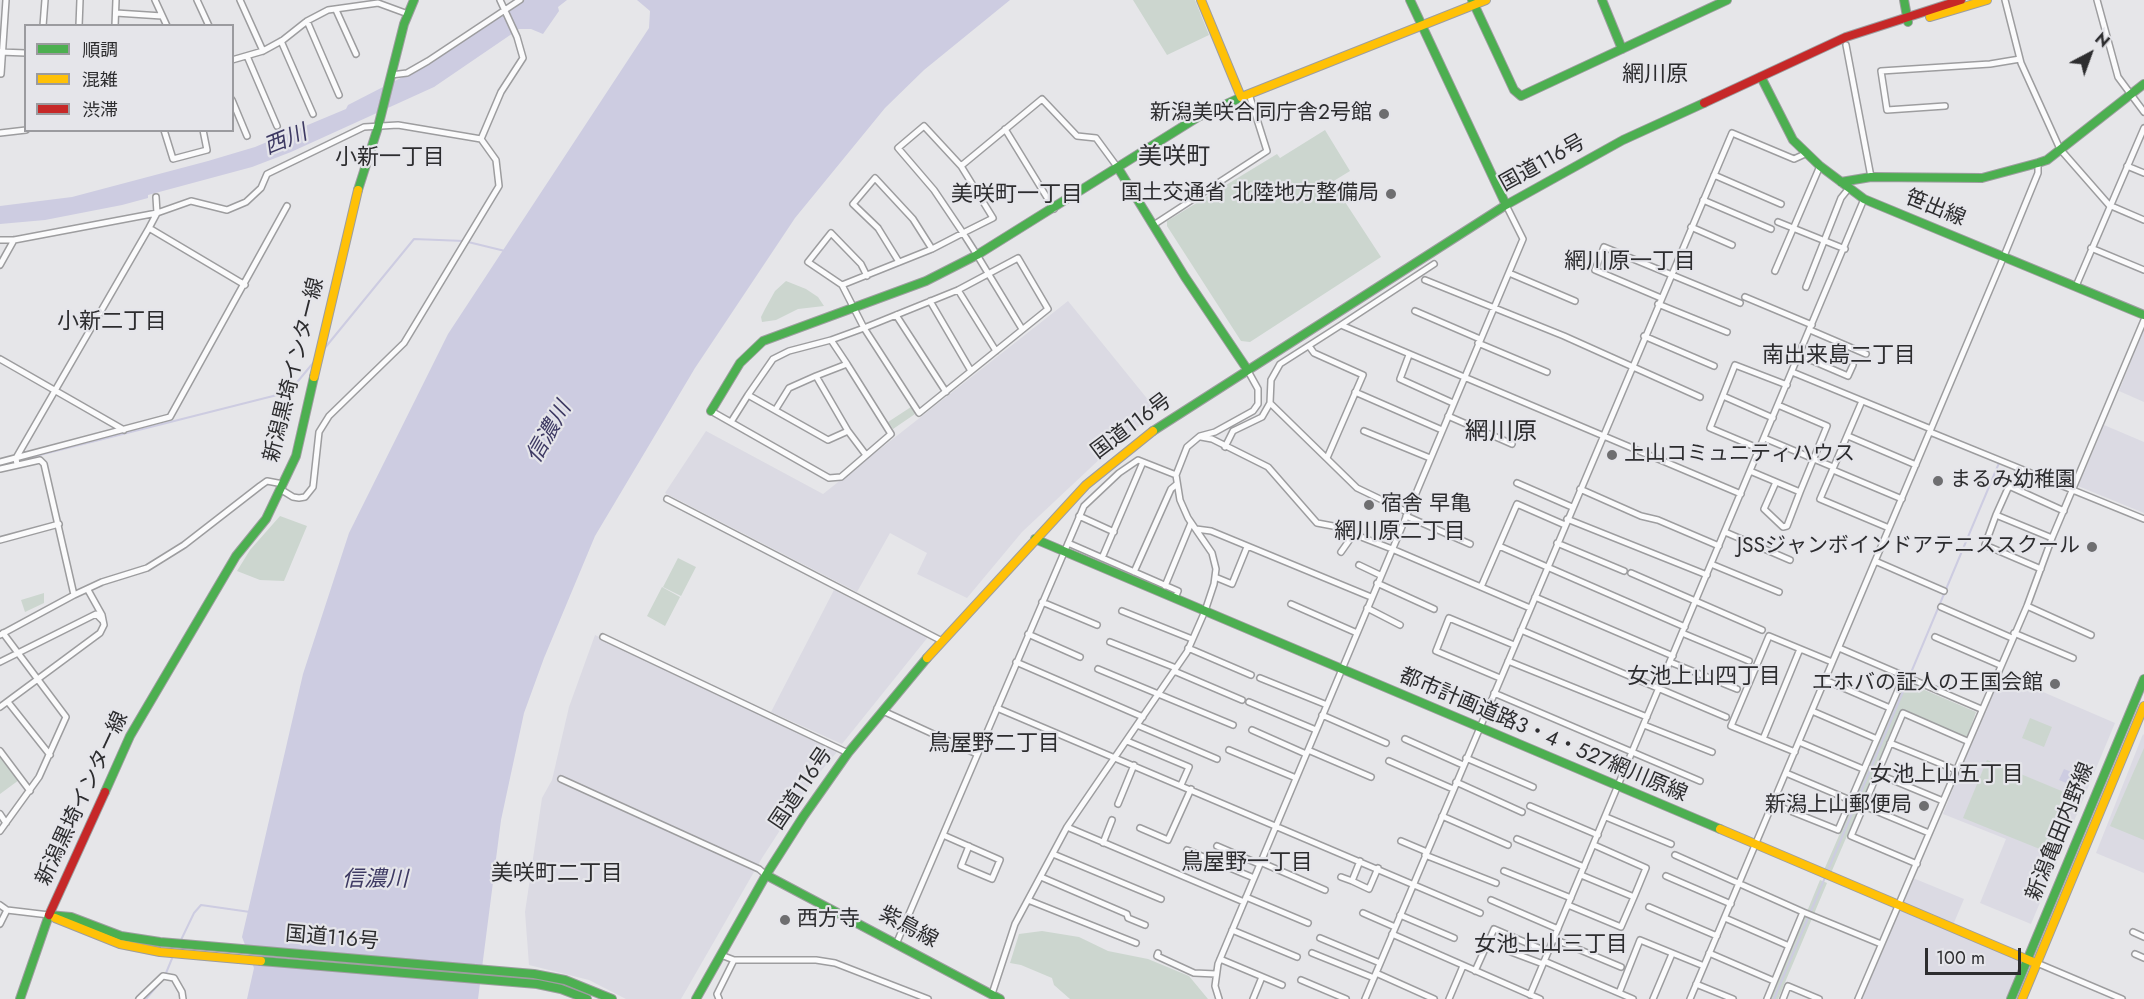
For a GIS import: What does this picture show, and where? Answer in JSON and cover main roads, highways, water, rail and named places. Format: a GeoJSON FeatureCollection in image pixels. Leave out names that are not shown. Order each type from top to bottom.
{"type":"FeatureCollection","features":[{"type":"Feature","properties":{"kind":"main road","name":"新潟黒埼インター線"},"geometry":{"type":"LineString","coordinates":[[49,915],[130,736],[236,556],[266,519],[296,456],[362,175],[414,0]]}},
{"type":"Feature","properties":{"kind":"main road"},"geometry":{"type":"LineString","coordinates":[[1201,0],[1245,95]]}},
{"type":"Feature","properties":{"kind":"main road"},"geometry":{"type":"LineString","coordinates":[[1410,0],[1506,206]]}},
{"type":"Feature","properties":{"kind":"main road"},"geometry":{"type":"LineString","coordinates":[[711,411],[740,363],[763,341],[926,281],[977,255],[1198,117],[1245,95],[1422,26],[1473,3],[1486,0]]}},
{"type":"Feature","properties":{"kind":"main road"},"geometry":{"type":"LineString","coordinates":[[1602,0],[1622,49]]}},
{"type":"Feature","properties":{"kind":"main road"},"geometry":{"type":"LineString","coordinates":[[1473,3],[1514,90],[1521,96],[1716,2],[1727,0]]}},
{"type":"Feature","properties":{"kind":"main road"},"geometry":{"type":"LineString","coordinates":[[1904,0],[1908,20]]}},
{"type":"Feature","properties":{"kind":"main road","name":"国道116号"},"geometry":{"type":"LineString","coordinates":[[1761,77],[1774,76],[1961,0]]}},
{"type":"Feature","properties":{"kind":"main road","name":"国道116号"},"geometry":{"type":"LineString","coordinates":[[696,999],[766,875],[802,817],[848,753],[942,641],[1035,539],[1086,485],[1141,439],[1247,369],[1506,206],[1648,128],[1846,37],[1987,0]]}},
{"type":"Feature","properties":{"kind":"main road","name":"笹出線"},"geometry":{"type":"LineString","coordinates":[[1761,77],[1780,118],[1805,153],[1864,199],[2144,315]]}},
{"type":"Feature","properties":{"kind":"main road"},"geometry":{"type":"LineString","coordinates":[[1841,182],[1871,177],[1982,178],[2038,163],[2060,149],[2144,84]]}},
{"type":"Feature","properties":{"kind":"main road"},"geometry":{"type":"LineString","coordinates":[[1118,168],[1155,224],[1185,277],[1247,369]]}},
{"type":"Feature","properties":{"kind":"main road","name":"都市計画道路3・4・527網川原線"},"geometry":{"type":"LineString","coordinates":[[1035,539],[1066,547],[1204,611],[1755,846],[2037,963]]}},
{"type":"Feature","properties":{"kind":"main road","name":"新潟亀田内野線"},"geometry":{"type":"LineString","coordinates":[[2012,999],[2144,679]]}},
{"type":"Feature","properties":{"kind":"main road","name":"新潟亀田内野線"},"geometry":{"type":"LineString","coordinates":[[2022,999],[2144,706]]}},
{"type":"Feature","properties":{"kind":"main road","name":"紫鳥線"},"geometry":{"type":"LineString","coordinates":[[766,875],[897,942],[992,997],[1000,999]]}},
{"type":"Feature","properties":{"kind":"main road"},"geometry":{"type":"LineString","coordinates":[[20,999],[49,915]]}},
{"type":"Feature","properties":{"kind":"main road","name":"国道116号"},"geometry":{"type":"LineString","coordinates":[[49,915],[71,917],[121,936],[160,942],[534,974],[565,980],[612,999]]}},
{"type":"Feature","properties":{"kind":"main road","name":"国道116号"},"geometry":{"type":"LineString","coordinates":[[49,915],[120,944],[160,952],[452,976],[561,989],[587,999]]}},
{"type":"Feature","properties":{"kind":"water","name":"西川"},"geometry":{"type":"Polygon","coordinates":[[[524,0],[567,0],[558,7],[559,11],[543,34],[531,29],[519,29],[434,87],[291,152],[252,167],[148,195],[148,198],[122,205],[45,220],[0,224],[0,206],[72,197],[208,161],[255,147],[346,109],[348,105],[420,68],[524,0]]]}},
{"type":"Feature","properties":{"kind":"water","name":"信濃川"},"geometry":{"type":"Polygon","coordinates":[[[637,0],[1010,0],[924,70],[885,108],[795,218],[695,368],[595,536],[544,658],[524,713],[501,820],[478,999],[247,999],[254,968],[242,937],[303,674],[349,533],[448,334],[649,28],[650,11],[637,0]]]}},
{"type":"Feature","properties":{"kind":"water"},"geometry":{"type":"Polygon","coordinates":[[[2064,769],[2086,778],[2081,789],[2059,780],[2064,769]]]}},
{"type":"Feature","properties":{"kind":"waterway"},"geometry":{"type":"LineString","coordinates":[[324,349],[414,239],[464,241],[505,251]]}},
{"type":"Feature","properties":{"kind":"waterway"},"geometry":{"type":"LineString","coordinates":[[0,465],[289,392],[313,363]]}},
{"type":"Feature","properties":{"kind":"waterway"},"geometry":{"type":"LineString","coordinates":[[1774,999],[1999,463]]}},
{"type":"Feature","properties":{"kind":"waterway"},"geometry":{"type":"LineString","coordinates":[[181,940],[194,913],[201,905],[250,912]]}},
{"type":"Feature","properties":{"kind":"waterway"},"geometry":{"type":"LineString","coordinates":[[146,999],[164,978],[173,956]]}},
{"type":"Feature","properties":{"kind":"place","name":"新潟美咲合同庁舎2号館"},"geometry":{"type":"Point","coordinates":[1384,114]}},
{"type":"Feature","properties":{"kind":"place","name":"国土交通省 北陸地方整備局"},"geometry":{"type":"Point","coordinates":[1391,194]}},
{"type":"Feature","properties":{"kind":"place","name":"上山コミュニティハウス"},"geometry":{"type":"Point","coordinates":[1612,455]}},
{"type":"Feature","properties":{"kind":"place","name":"まるみ幼稚園"},"geometry":{"type":"Point","coordinates":[1938,481]}},
{"type":"Feature","properties":{"kind":"place","name":"宿舎 早亀"},"geometry":{"type":"Point","coordinates":[1369,505]}},
{"type":"Feature","properties":{"kind":"place","name":"JSSジャンボインドアテニススクール"},"geometry":{"type":"Point","coordinates":[2092,547]}},
{"type":"Feature","properties":{"kind":"place","name":"エホバの証人の王国会館"},"geometry":{"type":"Point","coordinates":[2055,684]}},
{"type":"Feature","properties":{"kind":"place","name":"新潟上山郵便局"},"geometry":{"type":"Point","coordinates":[1924,806]}},
{"type":"Feature","properties":{"kind":"place","name":"西方寺"},"geometry":{"type":"Point","coordinates":[785,920]}},
{"type":"Feature","properties":{"kind":"district","name":"網川原"},"geometry":{"type":"Point","coordinates":[1655,76]}},
{"type":"Feature","properties":{"kind":"district","name":"美咲町"},"geometry":{"type":"Point","coordinates":[1174,158]}},
{"type":"Feature","properties":{"kind":"district","name":"小新一丁目"},"geometry":{"type":"Point","coordinates":[390,159]}},
{"type":"Feature","properties":{"kind":"district","name":"美咲町一丁目"},"geometry":{"type":"Point","coordinates":[1017,196]}},
{"type":"Feature","properties":{"kind":"district","name":"網川原一丁目"},"geometry":{"type":"Point","coordinates":[1630,263]}},
{"type":"Feature","properties":{"kind":"district","name":"小新二丁目"},"geometry":{"type":"Point","coordinates":[112,323]}},
{"type":"Feature","properties":{"kind":"district","name":"南出来島二丁目"},"geometry":{"type":"Point","coordinates":[1839,357]}},
{"type":"Feature","properties":{"kind":"district","name":"網川原"},"geometry":{"type":"Point","coordinates":[1501,433]}},
{"type":"Feature","properties":{"kind":"district","name":"網川原二丁目"},"geometry":{"type":"Point","coordinates":[1400,533]}},
{"type":"Feature","properties":{"kind":"district","name":"女池上山四丁目"},"geometry":{"type":"Point","coordinates":[1704,678]}},
{"type":"Feature","properties":{"kind":"district","name":"鳥屋野二丁目"},"geometry":{"type":"Point","coordinates":[994,745]}},
{"type":"Feature","properties":{"kind":"district","name":"女池上山五丁目"},"geometry":{"type":"Point","coordinates":[1947,776]}},
{"type":"Feature","properties":{"kind":"district","name":"鳥屋野一丁目"},"geometry":{"type":"Point","coordinates":[1247,864]}},
{"type":"Feature","properties":{"kind":"district","name":"美咲町二丁目"},"geometry":{"type":"Point","coordinates":[557,875]}},
{"type":"Feature","properties":{"kind":"district","name":"女池上山三丁目"},"geometry":{"type":"Point","coordinates":[1551,946]}}]}
